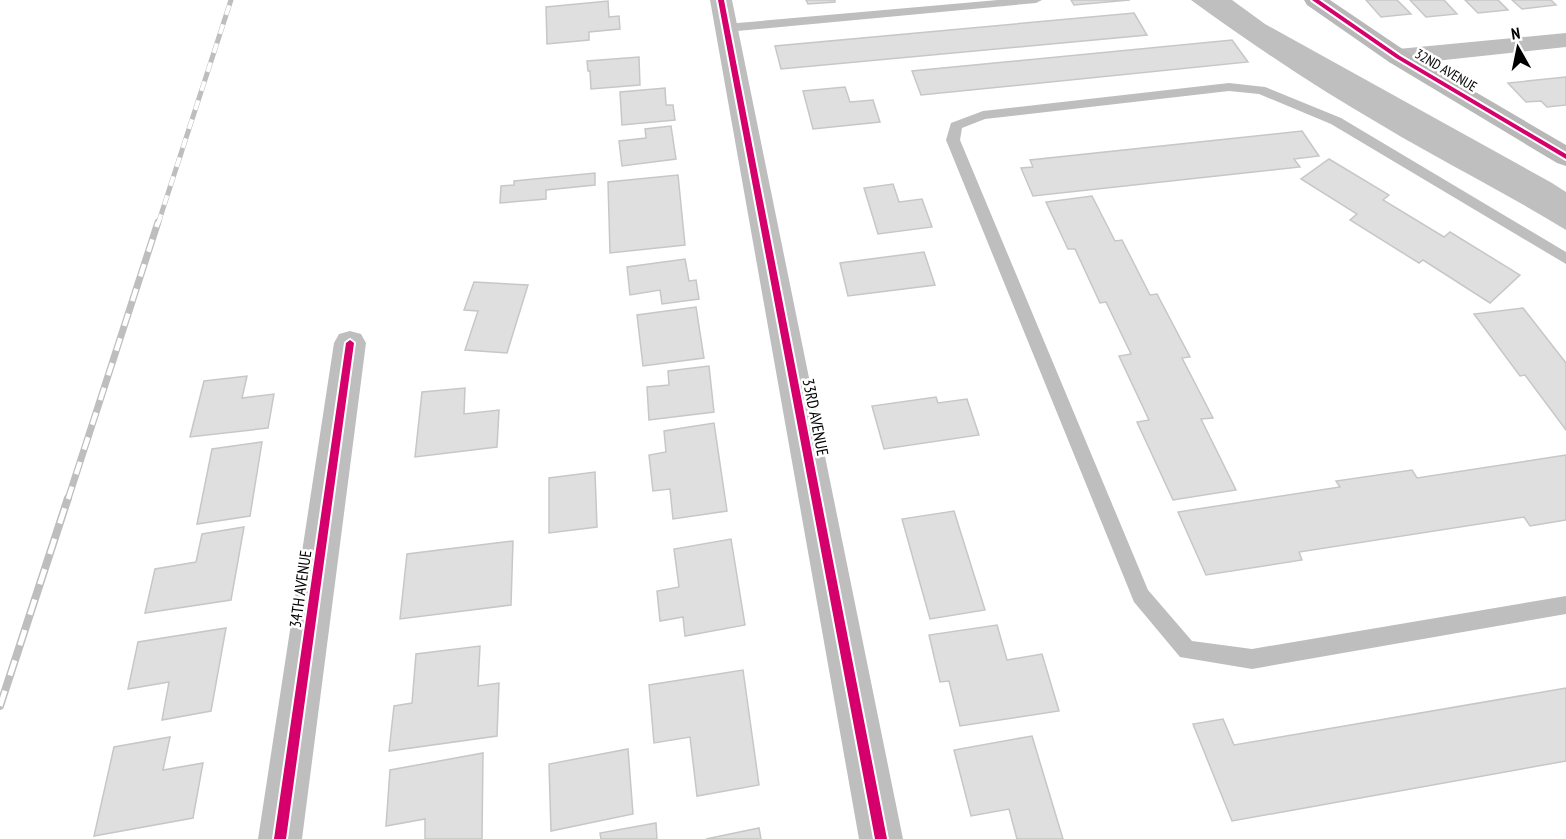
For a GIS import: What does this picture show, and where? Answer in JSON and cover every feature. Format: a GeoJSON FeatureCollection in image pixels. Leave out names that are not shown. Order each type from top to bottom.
{"type":"FeatureCollection","features":[{"type":"Feature","properties":{"kind":"street","name":"32ND AVENUE"},"geometry":{"type":"LineString","coordinates":[[1315,0],[1398,57],[1566,157]]}},
{"type":"Feature","properties":{"kind":"street","name":"33RD AVENUE"},"geometry":{"type":"LineString","coordinates":[[724,14],[881,839]]}},
{"type":"Feature","properties":{"kind":"street"},"geometry":{"type":"LineString","coordinates":[[1398,57],[1566,40]]}},
{"type":"Feature","properties":{"kind":"street","name":"34TH AVENUE"},"geometry":{"type":"LineString","coordinates":[[280,839],[350,343]]}},
{"type":"Feature","properties":{"kind":"lane"},"geometry":{"type":"LineString","coordinates":[[724,14],[1036,0]]}},
{"type":"Feature","properties":{"kind":"lane"},"geometry":{"type":"LineString","coordinates":[[1566,259],[1336,122],[1262,90],[1229,87],[984,115],[957,126],[953,140],[1141,596],[1187,650],[1252,659],[1566,605]]}},
{"type":"Feature","properties":{"kind":"shaded area"},"geometry":{"type":"Polygon","coordinates":[[[1191,0],[1232,0],[1265,24],[1552,183],[1566,192],[1566,230],[1334,97],[1191,0]]]}},
{"type":"Feature","properties":{"kind":"building"},"geometry":{"type":"Polygon","coordinates":[[[806,0],[835,0],[835,2],[808,4],[806,0]]]}},
{"type":"Feature","properties":{"kind":"building"},"geometry":{"type":"Polygon","coordinates":[[[1071,0],[1130,0],[1074,5],[1071,0]]]}},
{"type":"Feature","properties":{"kind":"building"},"geometry":{"type":"Polygon","coordinates":[[[1366,0],[1397,0],[1411,14],[1381,17],[1366,0]]]}},
{"type":"Feature","properties":{"kind":"building"},"geometry":{"type":"Polygon","coordinates":[[[1410,0],[1444,0],[1457,14],[1426,17],[1410,0]]]}},
{"type":"Feature","properties":{"kind":"building"},"geometry":{"type":"Polygon","coordinates":[[[1465,0],[1498,0],[1508,10],[1478,13],[1465,0]]]}},
{"type":"Feature","properties":{"kind":"building"},"geometry":{"type":"Polygon","coordinates":[[[1512,0],[1551,0],[1556,5],[1522,9],[1512,0]]]}},
{"type":"Feature","properties":{"kind":"building"},"geometry":{"type":"Polygon","coordinates":[[[608,1],[609,17],[619,16],[620,29],[589,32],[589,40],[547,44],[546,7],[608,1]]]}},
{"type":"Feature","properties":{"kind":"building"},"geometry":{"type":"Polygon","coordinates":[[[1134,13],[1147,35],[781,69],[775,46],[1134,13]]]}},
{"type":"Feature","properties":{"kind":"building"},"geometry":{"type":"Polygon","coordinates":[[[1232,40],[1248,62],[921,95],[912,71],[1232,40]]]}},
{"type":"Feature","properties":{"kind":"building"},"geometry":{"type":"Polygon","coordinates":[[[639,57],[640,85],[591,89],[587,61],[639,57]]]}},
{"type":"Feature","properties":{"kind":"building"},"geometry":{"type":"Polygon","coordinates":[[[1566,77],[1566,105],[1547,107],[1541,101],[1526,102],[1508,83],[1566,77]]]}},
{"type":"Feature","properties":{"kind":"building"},"geometry":{"type":"Polygon","coordinates":[[[845,87],[850,102],[873,100],[880,122],[813,129],[803,91],[845,87]]]}},
{"type":"Feature","properties":{"kind":"building"},"geometry":{"type":"Polygon","coordinates":[[[665,88],[666,105],[673,105],[675,120],[622,125],[620,92],[665,88]]]}},
{"type":"Feature","properties":{"kind":"building"},"geometry":{"type":"Polygon","coordinates":[[[671,126],[676,159],[622,166],[619,141],[646,138],[645,129],[671,126]]]}},
{"type":"Feature","properties":{"kind":"building"},"geometry":{"type":"Polygon","coordinates":[[[1302,131],[1319,156],[1294,159],[1300,167],[1033,196],[1021,168],[1033,167],[1030,160],[1302,131]]]}},
{"type":"Feature","properties":{"kind":"building"},"geometry":{"type":"Polygon","coordinates":[[[1329,159],[1389,195],[1383,200],[1444,237],[1450,232],[1520,275],[1490,303],[1423,260],[1419,263],[1350,220],[1357,214],[1301,179],[1329,159]]]}},
{"type":"Feature","properties":{"kind":"building"},"geometry":{"type":"Polygon","coordinates":[[[595,173],[595,185],[546,190],[546,199],[500,203],[501,186],[514,185],[514,181],[595,173]]]}},
{"type":"Feature","properties":{"kind":"building"},"geometry":{"type":"Polygon","coordinates":[[[678,175],[685,245],[610,253],[608,182],[678,175]]]}},
{"type":"Feature","properties":{"kind":"building"},"geometry":{"type":"Polygon","coordinates":[[[893,184],[899,202],[922,199],[932,227],[878,234],[864,188],[893,184]]]}},
{"type":"Feature","properties":{"kind":"building"},"geometry":{"type":"Polygon","coordinates":[[[1092,196],[1115,241],[1122,240],[1150,295],[1157,294],[1190,357],[1182,358],[1213,418],[1201,419],[1236,490],[1173,500],[1137,422],[1149,420],[1119,356],[1131,354],[1106,302],[1100,303],[1075,249],[1068,249],[1046,202],[1092,196]]]}},
{"type":"Feature","properties":{"kind":"building"},"geometry":{"type":"Polygon","coordinates":[[[924,252],[935,285],[848,296],[840,263],[924,252]]]}},
{"type":"Feature","properties":{"kind":"building"},"geometry":{"type":"Polygon","coordinates":[[[685,259],[689,281],[696,280],[699,299],[662,304],[660,290],[630,295],[627,267],[685,259]]]}},
{"type":"Feature","properties":{"kind":"building"},"geometry":{"type":"Polygon","coordinates":[[[474,282],[528,285],[507,353],[465,350],[478,311],[464,310],[474,282]]]}},
{"type":"Feature","properties":{"kind":"building"},"geometry":{"type":"Polygon","coordinates":[[[696,307],[704,358],[643,366],[637,315],[696,307]]]}},
{"type":"Feature","properties":{"kind":"building"},"geometry":{"type":"Polygon","coordinates":[[[1523,308],[1566,363],[1566,430],[1525,375],[1520,376],[1474,314],[1523,308]]]}},
{"type":"Feature","properties":{"kind":"building"},"geometry":{"type":"Polygon","coordinates":[[[709,366],[714,412],[649,420],[647,387],[669,385],[668,371],[709,366]]]}},
{"type":"Feature","properties":{"kind":"building"},"geometry":{"type":"Polygon","coordinates":[[[247,376],[242,398],[274,394],[268,428],[190,437],[204,381],[247,376]]]}},
{"type":"Feature","properties":{"kind":"building"},"geometry":{"type":"Polygon","coordinates":[[[465,388],[464,414],[499,410],[497,447],[415,457],[422,392],[465,388]]]}},
{"type":"Feature","properties":{"kind":"building"},"geometry":{"type":"Polygon","coordinates":[[[936,397],[938,403],[967,399],[979,435],[884,449],[872,406],[936,397]]]}},
{"type":"Feature","properties":{"kind":"building"},"geometry":{"type":"Polygon","coordinates":[[[714,423],[727,511],[673,519],[670,489],[653,491],[649,455],[666,452],[664,431],[714,423]]]}},
{"type":"Feature","properties":{"kind":"building"},"geometry":{"type":"Polygon","coordinates":[[[262,442],[250,516],[197,524],[212,449],[262,442]]]}},
{"type":"Feature","properties":{"kind":"building"},"geometry":{"type":"Polygon","coordinates":[[[1566,455],[1566,520],[1530,526],[1524,517],[1299,552],[1302,560],[1206,575],[1178,512],[1340,487],[1336,481],[1412,470],[1417,478],[1566,455]]]}},
{"type":"Feature","properties":{"kind":"building"},"geometry":{"type":"Polygon","coordinates":[[[595,472],[597,527],[549,533],[549,478],[595,472]]]}},
{"type":"Feature","properties":{"kind":"building"},"geometry":{"type":"Polygon","coordinates":[[[954,511],[985,610],[930,619],[902,519],[954,511]]]}},
{"type":"Feature","properties":{"kind":"building"},"geometry":{"type":"Polygon","coordinates":[[[244,527],[231,600],[145,613],[155,569],[196,562],[202,534],[244,527]]]}},
{"type":"Feature","properties":{"kind":"building"},"geometry":{"type":"Polygon","coordinates":[[[731,539],[745,625],[685,636],[683,617],[660,621],[657,591],[679,587],[674,549],[731,539]]]}},
{"type":"Feature","properties":{"kind":"building"},"geometry":{"type":"Polygon","coordinates":[[[513,541],[511,605],[400,619],[407,554],[513,541]]]}},
{"type":"Feature","properties":{"kind":"building"},"geometry":{"type":"Polygon","coordinates":[[[997,625],[1007,660],[1042,654],[1059,711],[960,726],[949,681],[940,682],[929,635],[997,625]]]}},
{"type":"Feature","properties":{"kind":"building"},"geometry":{"type":"Polygon","coordinates":[[[226,628],[211,711],[162,720],[169,682],[128,689],[138,642],[226,628]]]}},
{"type":"Feature","properties":{"kind":"building"},"geometry":{"type":"Polygon","coordinates":[[[480,646],[478,686],[499,683],[497,736],[389,751],[394,706],[412,703],[416,654],[480,646]]]}},
{"type":"Feature","properties":{"kind":"building"},"geometry":{"type":"Polygon","coordinates":[[[743,670],[759,785],[697,796],[690,737],[654,743],[649,685],[743,670]]]}},
{"type":"Feature","properties":{"kind":"building"},"geometry":{"type":"Polygon","coordinates":[[[1566,688],[1566,761],[1232,821],[1193,724],[1223,719],[1234,745],[1566,688]]]}},
{"type":"Feature","properties":{"kind":"building"},"geometry":{"type":"Polygon","coordinates":[[[1032,736],[1063,839],[1017,839],[1009,809],[971,816],[954,750],[1032,736]]]}},
{"type":"Feature","properties":{"kind":"building"},"geometry":{"type":"Polygon","coordinates":[[[170,737],[163,770],[203,763],[193,818],[94,836],[114,747],[170,737]]]}},
{"type":"Feature","properties":{"kind":"building"},"geometry":{"type":"Polygon","coordinates":[[[628,749],[633,814],[551,831],[549,764],[628,749]]]}},
{"type":"Feature","properties":{"kind":"building"},"geometry":{"type":"Polygon","coordinates":[[[483,753],[482,839],[425,839],[425,819],[386,826],[390,770],[483,753]]]}},
{"type":"Feature","properties":{"kind":"building"},"geometry":{"type":"Polygon","coordinates":[[[656,823],[657,839],[601,839],[600,833],[656,823]]]}},
{"type":"Feature","properties":{"kind":"building"},"geometry":{"type":"Polygon","coordinates":[[[759,828],[761,839],[706,839],[759,828]]]}},
{"type":"Feature","properties":{"kind":"railway"},"geometry":{"type":"LineString","coordinates":[[158,224],[231,0]]}},
{"type":"Feature","properties":{"kind":"railway"},"geometry":{"type":"LineString","coordinates":[[68,499],[158,222]]}},
{"type":"Feature","properties":{"kind":"railway"},"geometry":{"type":"LineString","coordinates":[[0,706],[68,498]]}},
{"type":"Feature","properties":{"kind":"cycle path"},"geometry":{"type":"LineString","coordinates":[[721,0],[881,839]]}},
{"type":"Feature","properties":{"kind":"cycle path"},"geometry":{"type":"LineString","coordinates":[[1315,0],[1398,57],[1566,157]]}},
{"type":"Feature","properties":{"kind":"cycle path"},"geometry":{"type":"LineString","coordinates":[[280,839],[350,343]]}}]}
